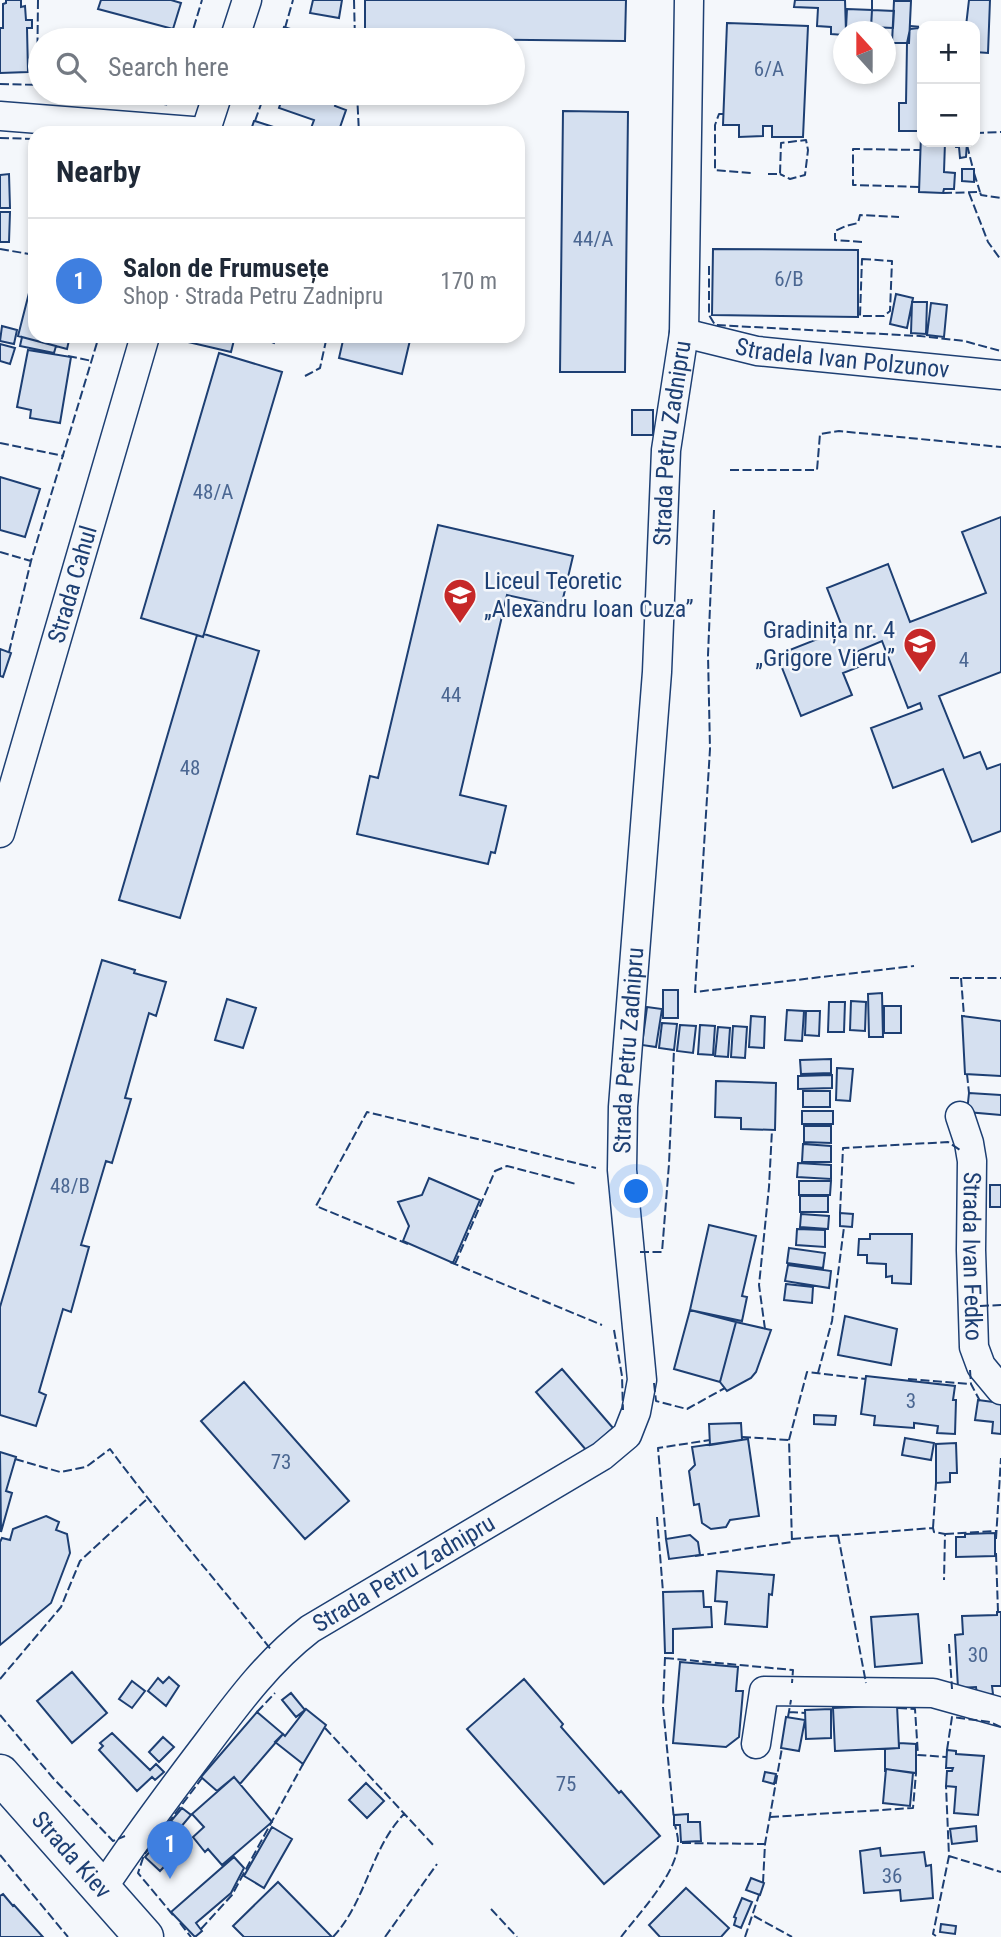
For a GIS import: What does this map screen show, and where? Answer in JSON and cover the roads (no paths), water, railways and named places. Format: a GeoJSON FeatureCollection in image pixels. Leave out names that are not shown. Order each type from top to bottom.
{"type":"FeatureCollection","features":[{"type":"Feature","properties":{"kind":"main road","name":"Strada Kiev"},"geometry":{"type":"LineString","coordinates":[[0,1774],[144,1937]]}},
{"type":"Feature","properties":{"kind":"street"},"geometry":{"type":"LineString","coordinates":[[238,28],[247,0]]}},
{"type":"Feature","properties":{"kind":"street","name":"Strada Petru Zadnipru"},"geometry":{"type":"LineString","coordinates":[[102,1889],[142,1829],[245,1692],[286,1647],[310,1629],[602,1456],[627,1434],[636,1412],[642,1380],[622,1170],[623,1108],[657,672],[665,463],[684,333],[689,0]]}},
{"type":"Feature","properties":{"kind":"street"},"geometry":{"type":"LineString","coordinates":[[207,126],[214,105]]}},
{"type":"Feature","properties":{"kind":"street"},"geometry":{"type":"LineString","coordinates":[[0,116],[121,126]]}},
{"type":"Feature","properties":{"kind":"street","name":"Stradela Ivan Polzunov"},"geometry":{"type":"LineString","coordinates":[[684,333],[757,351],[1001,375]]}},
{"type":"Feature","properties":{"kind":"street","name":"Strada Cahul"},"geometry":{"type":"LineString","coordinates":[[0,833],[143,343]]}},
{"type":"Feature","properties":{"kind":"street","name":"Strada Ivan Fedko"},"geometry":{"type":"LineString","coordinates":[[960,1116],[970,1143],[972,1161],[974,1348],[981,1366],[1001,1390]]}},
{"type":"Feature","properties":{"kind":"street"},"geometry":{"type":"LineString","coordinates":[[755,1744],[764,1691],[933,1693],[1001,1712]]}},
{"type":"Feature","properties":{"kind":"place","name":"Liceul Teoretic „Alexandru Ioan Cuza”"},"geometry":{"type":"Point","coordinates":[460,625]}},
{"type":"Feature","properties":{"kind":"place","name":"Gradinița nr. 4 „Grigore Vieru”"},"geometry":{"type":"Point","coordinates":[920,674]}},
{"type":"Feature","properties":{"kind":"place","name":"Salon de Frumusețe"},"geometry":{"type":"Point","coordinates":[170,1879]}}]}
